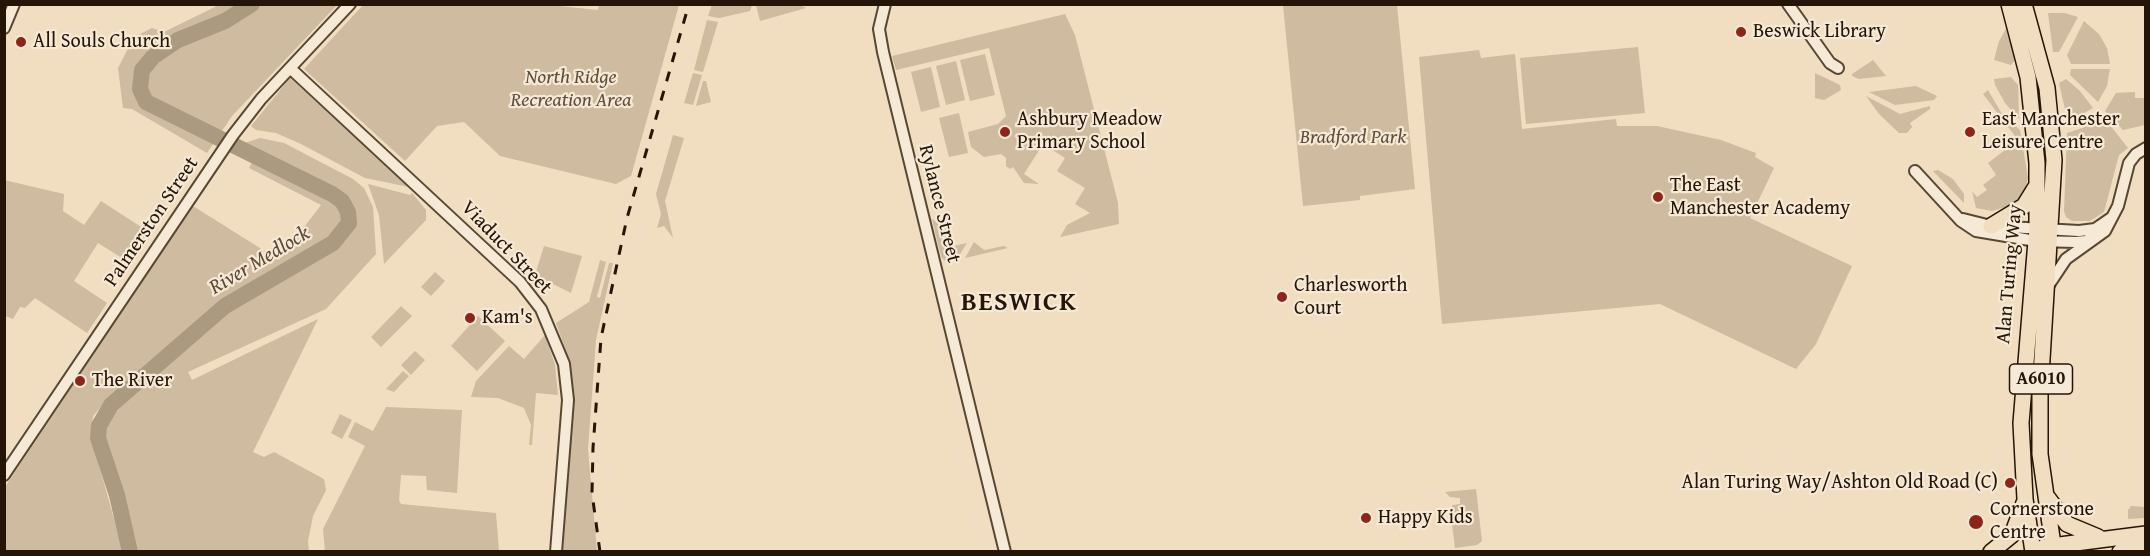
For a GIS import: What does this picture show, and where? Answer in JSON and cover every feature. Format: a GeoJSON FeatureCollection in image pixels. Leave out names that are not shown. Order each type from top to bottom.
{"type":"FeatureCollection","features":[{"type":"Feature","properties":{"kind":"highway","name":"Alan Turing Way"},"geometry":{"type":"LineString","coordinates":[[2009,4],[2029,82],[2034,117],[2037,184],[2048,288],[2040,412],[2043,487],[2041,550]]}},
{"type":"Feature","properties":{"kind":"highway","name":"Alan Turing Way"},"geometry":{"type":"LineString","coordinates":[[2024,4],[2044,72],[2051,117],[2054,160],[2021,423],[2025,499],[2041,550]]}},
{"type":"Feature","properties":{"kind":"highway"},"geometry":{"type":"LineString","coordinates":[[1991,226],[2024,206],[2037,184]]}},
{"type":"Feature","properties":{"kind":"highway"},"geometry":{"type":"LineString","coordinates":[[2040,412],[2033,426],[2041,550],[2105,538],[2145,534]]}},
{"type":"Feature","properties":{"kind":"highway"},"geometry":{"type":"LineString","coordinates":[[2043,487],[2054,509],[2067,524],[2084,533],[2105,538]]}},
{"type":"Feature","properties":{"kind":"highway"},"geometry":{"type":"LineString","coordinates":[[1992,552],[2013,532],[2025,499]]}},
{"type":"Feature","properties":{"kind":"highway"},"geometry":{"type":"LineString","coordinates":[[2124,551],[2145,548]]}},
{"type":"Feature","properties":{"kind":"street"},"geometry":{"type":"LineString","coordinates":[[4,28],[14,4]]}},
{"type":"Feature","properties":{"kind":"street","name":"Palmerston Street"},"geometry":{"type":"LineString","coordinates":[[4,475],[233,135],[261,99],[350,4]]}},
{"type":"Feature","properties":{"kind":"street","name":"Rylance Street"},"geometry":{"type":"LineString","coordinates":[[885,4],[879,29],[883,52],[1005,552]]}},
{"type":"Feature","properties":{"kind":"street"},"geometry":{"type":"LineString","coordinates":[[1788,4],[1830,63],[1838,68]]}},
{"type":"Feature","properties":{"kind":"street","name":"Viaduct Street"},"geometry":{"type":"LineString","coordinates":[[290,68],[520,282],[541,309],[564,364],[567,392],[568,417],[558,506],[556,552]]}},
{"type":"Feature","properties":{"kind":"street"},"geometry":{"type":"LineString","coordinates":[[2048,288],[2066,259],[2105,231],[2118,207],[2129,164],[2145,147]]}},
{"type":"Feature","properties":{"kind":"street"},"geometry":{"type":"LineString","coordinates":[[1915,171],[1957,218],[1976,231],[2086,241],[2105,231]]}},
{"type":"Feature","properties":{"kind":"street"},"geometry":{"type":"LineString","coordinates":[[1957,218],[2044,236],[2095,229],[2113,217]]}},
{"type":"Feature","properties":{"kind":"green space"},"geometry":{"type":"Polygon","coordinates":[[[712,4],[752,5],[750,11],[719,18],[708,16],[712,4]]]}},
{"type":"Feature","properties":{"kind":"green space"},"geometry":{"type":"Polygon","coordinates":[[[219,5],[337,5],[232,116],[207,153],[132,109],[123,108],[118,68],[134,37],[152,28],[164,32],[219,5]]]}},
{"type":"Feature","properties":{"kind":"green space","name":"North Ridge Recreation Area"},"geometry":{"type":"Polygon","coordinates":[[[363,5],[549,5],[598,10],[599,5],[679,5],[631,176],[616,184],[500,156],[464,122],[437,126],[405,161],[304,69],[363,5]]]}},
{"type":"Feature","properties":{"kind":"green space"},"geometry":{"type":"Polygon","coordinates":[[[756,5],[800,5],[806,8],[760,21],[756,5]]]}},
{"type":"Feature","properties":{"kind":"green space","name":"Bradford Park"},"geometry":{"type":"Polygon","coordinates":[[[1283,5],[1397,5],[1415,189],[1360,196],[1360,200],[1303,206],[1283,5]]]}},
{"type":"Feature","properties":{"kind":"green space"},"geometry":{"type":"Polygon","coordinates":[[[2048,13],[2065,13],[2078,17],[2059,52],[2053,52],[2048,13]]]}},
{"type":"Feature","properties":{"kind":"green space"},"geometry":{"type":"Polygon","coordinates":[[[1065,14],[1075,35],[1118,203],[1119,224],[1060,237],[1067,225],[1090,213],[1075,204],[1085,188],[1057,171],[1065,158],[1043,144],[1024,174],[1039,184],[1024,183],[1013,167],[1010,169],[1006,166],[1006,158],[1001,154],[984,157],[971,147],[968,132],[998,124],[1006,116],[989,48],[896,70],[892,56],[1065,14]]]}},
{"type":"Feature","properties":{"kind":"green space"},"geometry":{"type":"Polygon","coordinates":[[[707,20],[718,22],[703,72],[694,70],[707,20]]]}},
{"type":"Feature","properties":{"kind":"green space"},"geometry":{"type":"Polygon","coordinates":[[[2084,21],[2099,34],[2107,48],[2110,64],[2071,64],[2067,55],[2084,21]]]}},
{"type":"Feature","properties":{"kind":"green space"},"geometry":{"type":"Polygon","coordinates":[[[2006,29],[2015,60],[2011,65],[1994,60],[1999,41],[2006,29]]]}},
{"type":"Feature","properties":{"kind":"green space"},"geometry":{"type":"Polygon","coordinates":[[[1638,47],[1645,113],[1526,124],[1520,58],[1638,47]]]}},
{"type":"Feature","properties":{"kind":"green space"},"geometry":{"type":"Polygon","coordinates":[[[1479,50],[1481,58],[1515,54],[1522,129],[1616,119],[1617,126],[1657,126],[1721,140],[1756,153],[1755,157],[1774,168],[1750,218],[1852,266],[1816,344],[1796,369],[1660,304],[1442,324],[1419,57],[1479,50]]]}},
{"type":"Feature","properties":{"kind":"green space"},"geometry":{"type":"Polygon","coordinates":[[[985,54],[995,95],[970,101],[960,60],[985,54]]]}},
{"type":"Feature","properties":{"kind":"green space"},"geometry":{"type":"Polygon","coordinates":[[[1873,60],[1886,76],[1859,79],[1852,76],[1852,74],[1873,60]]]}},
{"type":"Feature","properties":{"kind":"green space"},"geometry":{"type":"Polygon","coordinates":[[[956,61],[965,100],[946,105],[936,66],[956,61]]]}},
{"type":"Feature","properties":{"kind":"green space"},"geometry":{"type":"Polygon","coordinates":[[[931,67],[940,107],[921,112],[911,72],[931,67]]]}},
{"type":"Feature","properties":{"kind":"green space"},"geometry":{"type":"Polygon","coordinates":[[[2071,69],[2110,69],[2107,86],[2098,102],[2070,75],[2071,69]]]}},
{"type":"Feature","properties":{"kind":"green space"},"geometry":{"type":"Polygon","coordinates":[[[693,73],[702,75],[693,105],[684,103],[693,73]]]}},
{"type":"Feature","properties":{"kind":"green space"},"geometry":{"type":"Polygon","coordinates":[[[1815,73],[1840,85],[1841,90],[1824,100],[1815,98],[1815,73]]]}},
{"type":"Feature","properties":{"kind":"green space"},"geometry":{"type":"Polygon","coordinates":[[[2011,77],[2018,85],[2019,119],[2005,103],[1995,85],[1994,79],[2011,77]]]}},
{"type":"Feature","properties":{"kind":"green space"},"geometry":{"type":"Polygon","coordinates":[[[290,78],[409,187],[365,178],[301,144],[276,133],[256,130],[251,126],[290,78]]]}},
{"type":"Feature","properties":{"kind":"green space"},"geometry":{"type":"Polygon","coordinates":[[[2066,79],[2080,91],[2093,108],[2068,122],[2059,83],[2066,79]]]}},
{"type":"Feature","properties":{"kind":"green space"},"geometry":{"type":"Polygon","coordinates":[[[703,81],[706,81],[711,102],[696,106],[703,81]]]}},
{"type":"Feature","properties":{"kind":"green space"},"geometry":{"type":"Polygon","coordinates":[[[1916,86],[1937,96],[1934,100],[1895,105],[1869,92],[1916,86]]]}},
{"type":"Feature","properties":{"kind":"green space"},"geometry":{"type":"Polygon","coordinates":[[[1988,90],[2002,114],[2020,130],[2028,178],[2025,190],[2018,199],[2006,207],[1992,211],[1976,208],[1972,191],[1977,197],[1987,190],[1983,185],[1996,175],[1988,163],[2018,140],[1983,94],[1988,90]]]}},
{"type":"Feature","properties":{"kind":"green space"},"geometry":{"type":"Polygon","coordinates":[[[2135,92],[2135,98],[2145,98],[2145,125],[2123,130],[2105,111],[2116,93],[2135,92]]]}},
{"type":"Feature","properties":{"kind":"green space"},"geometry":{"type":"Polygon","coordinates":[[[1866,96],[1900,114],[1930,106],[1930,109],[1910,123],[1912,127],[1907,133],[1899,133],[1879,114],[1866,96]]]}},
{"type":"Feature","properties":{"kind":"green space"},"geometry":{"type":"Polygon","coordinates":[[[959,113],[968,153],[949,157],[939,118],[959,113]]]}},
{"type":"Feature","properties":{"kind":"green space"},"geometry":{"type":"Polygon","coordinates":[[[2102,115],[2128,148],[2119,155],[2104,212],[2090,221],[2072,221],[2066,217],[2064,211],[2067,133],[2088,126],[2102,115]]]}},
{"type":"Feature","properties":{"kind":"green space"},"geometry":{"type":"Polygon","coordinates":[[[673,135],[684,138],[665,201],[673,238],[664,226],[657,228],[661,214],[656,194],[673,135]]]}},
{"type":"Feature","properties":{"kind":"green space"},"geometry":{"type":"Polygon","coordinates":[[[260,138],[284,143],[353,179],[364,188],[373,207],[376,254],[326,309],[188,372],[192,380],[318,319],[253,452],[264,457],[274,452],[324,479],[326,490],[313,516],[308,541],[309,551],[134,551],[104,450],[106,426],[120,406],[230,311],[335,247],[353,224],[348,204],[330,187],[316,186],[276,162],[238,145],[260,138]]]}},
{"type":"Feature","properties":{"kind":"green space"},"geometry":{"type":"Polygon","coordinates":[[[254,159],[327,195],[338,204],[344,215],[338,230],[331,239],[224,305],[105,402],[93,416],[91,437],[123,551],[5,551],[5,487],[193,206],[279,260],[321,205],[249,168],[254,159]]]}},
{"type":"Feature","properties":{"kind":"green space"},"geometry":{"type":"Polygon","coordinates":[[[1938,170],[1953,179],[1964,194],[1964,203],[1933,171],[1938,170]]]}},
{"type":"Feature","properties":{"kind":"green space"},"geometry":{"type":"Polygon","coordinates":[[[4,180],[64,194],[63,211],[84,225],[101,201],[152,234],[134,261],[130,263],[98,243],[74,281],[107,303],[87,333],[35,298],[25,308],[20,307],[13,319],[5,316],[4,180]]]}},
{"type":"Feature","properties":{"kind":"green space"},"geometry":{"type":"Polygon","coordinates":[[[368,184],[410,195],[412,193],[426,210],[426,220],[384,264],[379,215],[368,184]]]}},
{"type":"Feature","properties":{"kind":"green space"},"geometry":{"type":"Polygon","coordinates":[[[932,219],[950,231],[954,246],[967,243],[957,259],[945,261],[941,257],[932,219]]]}},
{"type":"Feature","properties":{"kind":"green space"},"geometry":{"type":"Polygon","coordinates":[[[974,242],[984,250],[1004,246],[1008,248],[965,258],[974,242]]]}},
{"type":"Feature","properties":{"kind":"green space"},"geometry":{"type":"Polygon","coordinates":[[[544,246],[582,256],[571,293],[535,275],[544,246]]]}},
{"type":"Feature","properties":{"kind":"green space"},"geometry":{"type":"Polygon","coordinates":[[[600,260],[606,262],[597,297],[600,298],[609,263],[613,263],[596,340],[588,449],[597,551],[560,551],[573,407],[567,354],[556,323],[589,302],[600,260]]]}},
{"type":"Feature","properties":{"kind":"green space"},"geometry":{"type":"Polygon","coordinates":[[[435,272],[445,281],[431,296],[421,287],[435,272]]]}},
{"type":"Feature","properties":{"kind":"green space"},"geometry":{"type":"Polygon","coordinates":[[[401,306],[412,316],[381,347],[371,337],[401,306]]]}},
{"type":"Feature","properties":{"kind":"green space"},"geometry":{"type":"Polygon","coordinates":[[[478,316],[505,341],[477,371],[451,346],[478,316]]]}},
{"type":"Feature","properties":{"kind":"green space"},"geometry":{"type":"Polygon","coordinates":[[[545,335],[555,365],[558,395],[536,393],[532,445],[529,445],[531,425],[524,408],[498,398],[471,397],[476,381],[509,346],[524,359],[545,335]]]}},
{"type":"Feature","properties":{"kind":"green space"},"geometry":{"type":"Polygon","coordinates":[[[415,351],[425,360],[411,375],[401,365],[415,351]]]}},
{"type":"Feature","properties":{"kind":"green space"},"geometry":{"type":"Polygon","coordinates":[[[403,371],[409,376],[394,392],[386,389],[403,371]]]}},
{"type":"Feature","properties":{"kind":"green space"},"geometry":{"type":"Polygon","coordinates":[[[386,407],[462,410],[457,493],[427,490],[426,476],[401,475],[399,500],[401,504],[496,513],[499,551],[325,551],[323,529],[365,446],[348,437],[355,422],[373,431],[386,407]]]}},
{"type":"Feature","properties":{"kind":"green space"},"geometry":{"type":"Polygon","coordinates":[[[340,414],[352,420],[342,439],[331,433],[340,414]]]}},
{"type":"Feature","properties":{"kind":"green space"},"geometry":{"type":"Polygon","coordinates":[[[1476,489],[1482,541],[1477,545],[1455,548],[1450,509],[1453,505],[1460,504],[1460,498],[1450,497],[1445,492],[1476,489]]]}},
{"type":"Feature","properties":{"kind":"green space"},"geometry":{"type":"Polygon","coordinates":[[[2131,506],[2145,507],[2145,518],[2128,519],[2128,510],[2131,506]]]}},
{"type":"Feature","properties":{"kind":"waterway","name":"River Medlock"},"geometry":{"type":"LineString","coordinates":[[130,552],[117,495],[98,438],[99,426],[111,405],[225,306],[333,243],[349,223],[348,212],[342,201],[332,194],[146,102],[140,89],[142,70],[153,57],[178,40],[225,21],[252,4]]}},
{"type":"Feature","properties":{"kind":"railway"},"geometry":{"type":"LineString","coordinates":[[600,552],[592,493],[601,338],[627,218],[689,4]]}},
{"type":"Feature","properties":{"kind":"place","name":"Beswick Library"},"geometry":{"type":"Point","coordinates":[1741,32]}},
{"type":"Feature","properties":{"kind":"place","name":"All Souls Church"},"geometry":{"type":"Point","coordinates":[21,42]}},
{"type":"Feature","properties":{"kind":"place","name":"Ashbury Meadow Primary School"},"geometry":{"type":"Point","coordinates":[1005,132]}},
{"type":"Feature","properties":{"kind":"place","name":"East Manchester Leisure Centre"},"geometry":{"type":"Point","coordinates":[1970,132]}},
{"type":"Feature","properties":{"kind":"place","name":"The East Manchester Academy"},"geometry":{"type":"Point","coordinates":[1658,197]}},
{"type":"Feature","properties":{"kind":"place","name":"Charlesworth Court"},"geometry":{"type":"Point","coordinates":[1282,297]}},
{"type":"Feature","properties":{"kind":"place","name":"Kam's"},"geometry":{"type":"Point","coordinates":[470,318]}},
{"type":"Feature","properties":{"kind":"place","name":"The River"},"geometry":{"type":"Point","coordinates":[80,381]}},
{"type":"Feature","properties":{"kind":"place","name":"Alan Turing Way/Ashton Old Road (C)"},"geometry":{"type":"Point","coordinates":[2010,483]}},
{"type":"Feature","properties":{"kind":"place","name":"Happy Kids"},"geometry":{"type":"Point","coordinates":[1366,518]}},
{"type":"Feature","properties":{"kind":"place","name":"Cornerstone Centre"},"geometry":{"type":"Point","coordinates":[1976,522]}},
{"type":"Feature","properties":{"kind":"district","name":"BESWICK"},"geometry":{"type":"Point","coordinates":[1019,303]}}]}
